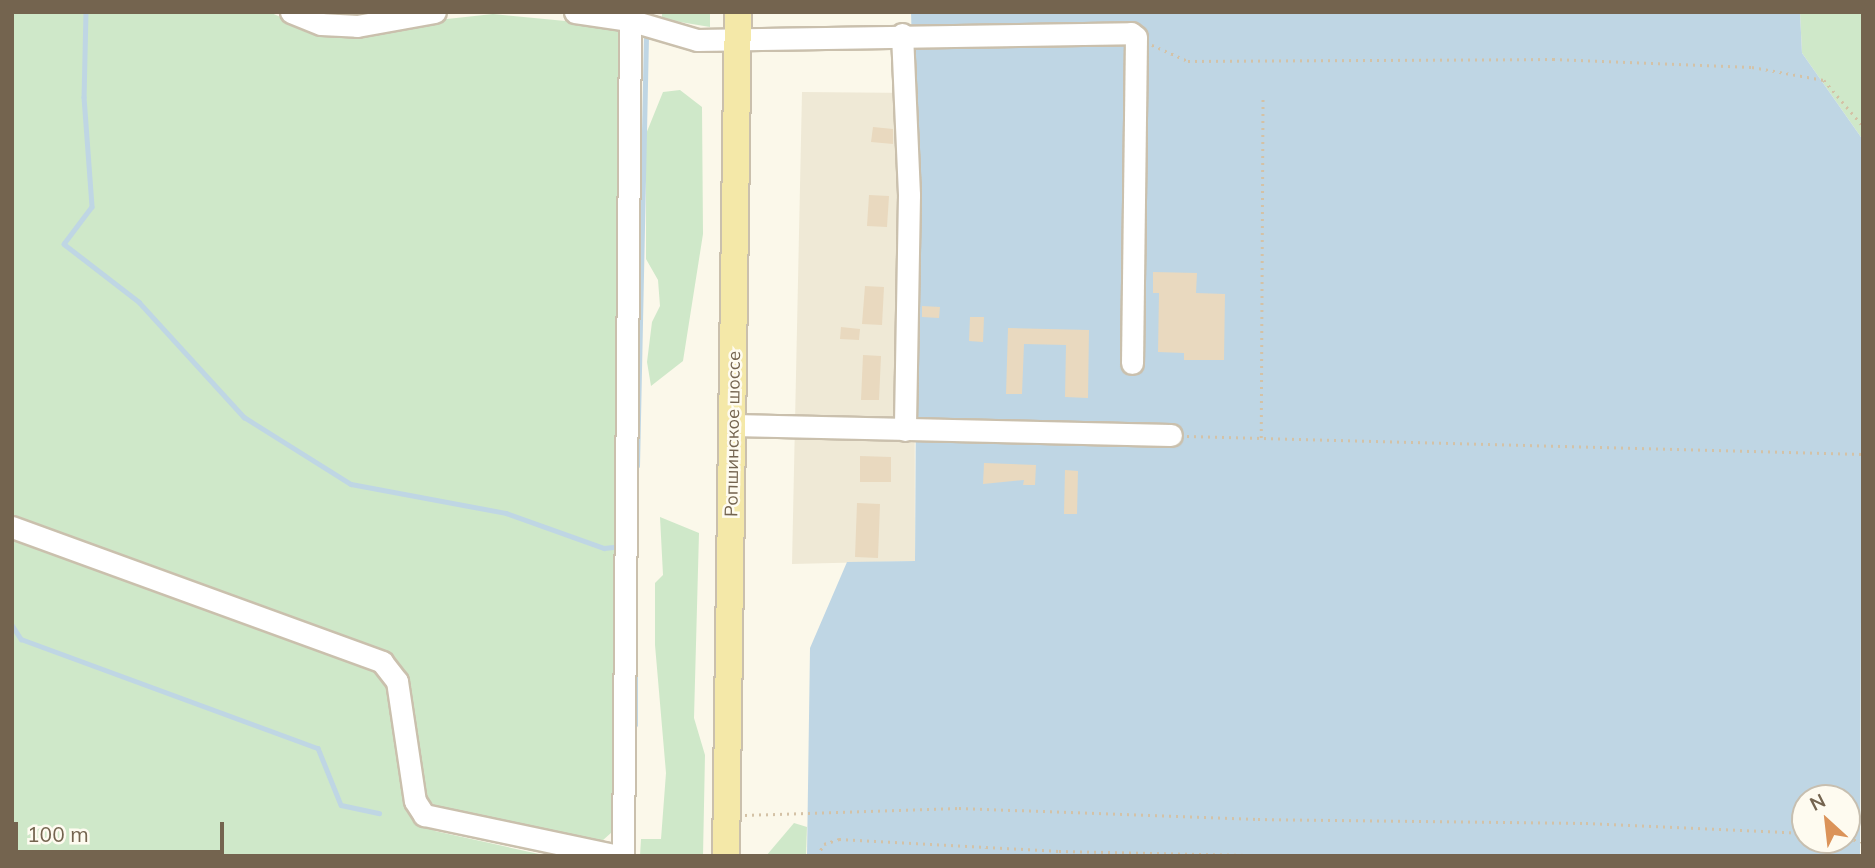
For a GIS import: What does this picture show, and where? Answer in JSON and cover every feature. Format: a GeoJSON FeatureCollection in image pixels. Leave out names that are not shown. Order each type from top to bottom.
{"type":"FeatureCollection","features":[{"type":"Feature","properties":{"kind":"main road","name":"Ропшинское шоссе"},"geometry":{"type":"LineString","coordinates":[[726,856],[738,12]]}},
{"type":"Feature","properties":{"kind":"street"},"geometry":{"type":"LineString","coordinates":[[291,12],[321,24],[357,26],[435,12]]}},
{"type":"Feature","properties":{"kind":"street"},"geometry":{"type":"LineString","coordinates":[[575,12],[630,16],[697,40],[902,34],[1131,33],[1136,37],[1132,363]]}},
{"type":"Feature","properties":{"kind":"street"},"geometry":{"type":"LineString","coordinates":[[12,527],[382,662],[397,681],[415,801],[424,815],[621,856],[630,16]]}},
{"type":"Feature","properties":{"kind":"street"},"geometry":{"type":"LineString","coordinates":[[902,34],[909,195],[905,430]]}},
{"type":"Feature","properties":{"kind":"street"},"geometry":{"type":"LineString","coordinates":[[733,425],[1171,435]]}},
{"type":"Feature","properties":{"kind":"path"},"geometry":{"type":"LineString","coordinates":[[1136,37],[1188,61],[1553,59],[1752,67],[1824,80],[1863,126]]}},
{"type":"Feature","properties":{"kind":"path"},"geometry":{"type":"LineString","coordinates":[[1261,438],[1263,97]]}},
{"type":"Feature","properties":{"kind":"path"},"geometry":{"type":"LineString","coordinates":[[1171,435],[1863,454]]}},
{"type":"Feature","properties":{"kind":"path"},"geometry":{"type":"LineString","coordinates":[[727,816],[959,808],[1258,819],[1586,823],[1791,832]]}},
{"type":"Feature","properties":{"kind":"path"},"geometry":{"type":"LineString","coordinates":[[817,856],[824,844],[839,839],[986,848],[1298,856]]}},
{"type":"Feature","properties":{"kind":"path"},"geometry":{"type":"LineString","coordinates":[[986,848],[986,856]]}},
{"type":"Feature","properties":{"kind":"shaded area"},"geometry":{"type":"Polygon","coordinates":[[[802,92],[914,93],[915,561],[792,564],[802,92]]]}},
{"type":"Feature","properties":{"kind":"green space"},"geometry":{"type":"Polygon","coordinates":[[[12,12],[269,12],[318,33],[493,14],[607,25],[618,31],[622,63],[616,712],[612,832],[602,841],[441,812],[423,794],[407,674],[384,651],[12,518],[12,12]]]}},
{"type":"Feature","properties":{"kind":"green space"},"geometry":{"type":"Polygon","coordinates":[[[662,12],[710,12],[710,27],[662,19],[662,12]]]}},
{"type":"Feature","properties":{"kind":"green space"},"geometry":{"type":"Polygon","coordinates":[[[1800,12],[1863,12],[1863,140],[1802,53],[1800,12]]]}},
{"type":"Feature","properties":{"kind":"green space"},"geometry":{"type":"Polygon","coordinates":[[[680,90],[702,107],[703,234],[683,361],[651,386],[647,362],[652,322],[660,306],[658,280],[646,259],[646,134],[663,92],[680,90]]]}},
{"type":"Feature","properties":{"kind":"green space"},"geometry":{"type":"Polygon","coordinates":[[[660,517],[699,533],[694,718],[705,755],[703,856],[640,856],[641,839],[661,839],[666,773],[655,645],[655,583],[663,575],[660,517]]]}},
{"type":"Feature","properties":{"kind":"green space"},"geometry":{"type":"Polygon","coordinates":[[[12,533],[378,667],[391,686],[413,818],[435,831],[548,856],[12,856],[12,533]]]}},
{"type":"Feature","properties":{"kind":"green space"},"geometry":{"type":"Polygon","coordinates":[[[794,823],[807,827],[806,856],[766,856],[794,823]]]}},
{"type":"Feature","properties":{"kind":"water"},"geometry":{"type":"Polygon","coordinates":[[[911,12],[1800,12],[1802,53],[1863,140],[1860,784],[1791,784],[1791,854],[1860,856],[807,856],[810,648],[847,562],[915,561],[917,222],[911,12]]]}},
{"type":"Feature","properties":{"kind":"building"},"geometry":{"type":"Polygon","coordinates":[[[873,127],[893,129],[893,144],[871,142],[873,127]]]}},
{"type":"Feature","properties":{"kind":"building"},"geometry":{"type":"Polygon","coordinates":[[[869,195],[889,196],[887,227],[867,226],[869,195]]]}},
{"type":"Feature","properties":{"kind":"building"},"geometry":{"type":"Polygon","coordinates":[[[1153,272],[1197,273],[1196,293],[1225,294],[1224,360],[1184,360],[1184,353],[1158,352],[1159,293],[1153,293],[1153,272]]]}},
{"type":"Feature","properties":{"kind":"building"},"geometry":{"type":"Polygon","coordinates":[[[865,286],[884,287],[882,325],[862,324],[865,286]]]}},
{"type":"Feature","properties":{"kind":"building"},"geometry":{"type":"Polygon","coordinates":[[[922,306],[940,307],[939,318],[922,317],[922,306]]]}},
{"type":"Feature","properties":{"kind":"building"},"geometry":{"type":"Polygon","coordinates":[[[970,317],[984,317],[983,342],[969,341],[970,317]]]}},
{"type":"Feature","properties":{"kind":"building"},"geometry":{"type":"Polygon","coordinates":[[[841,327],[860,329],[859,340],[840,339],[841,327]]]}},
{"type":"Feature","properties":{"kind":"building"},"geometry":{"type":"Polygon","coordinates":[[[1008,328],[1089,330],[1088,398],[1065,397],[1066,345],[1024,344],[1022,394],[1006,394],[1008,328]]]}},
{"type":"Feature","properties":{"kind":"building"},"geometry":{"type":"Polygon","coordinates":[[[863,355],[881,356],[879,400],[861,400],[863,355]]]}},
{"type":"Feature","properties":{"kind":"building"},"geometry":{"type":"Polygon","coordinates":[[[860,456],[891,457],[891,482],[860,482],[860,456]]]}},
{"type":"Feature","properties":{"kind":"building"},"geometry":{"type":"Polygon","coordinates":[[[984,463],[1036,465],[1035,485],[1023,485],[1024,480],[983,484],[984,463]]]}},
{"type":"Feature","properties":{"kind":"building"},"geometry":{"type":"Polygon","coordinates":[[[1065,470],[1078,471],[1077,514],[1064,514],[1065,470]]]}},
{"type":"Feature","properties":{"kind":"building"},"geometry":{"type":"Polygon","coordinates":[[[857,503],[880,504],[878,558],[855,557],[857,503]]]}},
{"type":"Feature","properties":{"kind":"waterway"},"geometry":{"type":"LineString","coordinates":[[86,12],[84,97],[92,207],[64,244],[139,302],[244,417],[351,484],[506,513],[604,548],[613,547]]}},
{"type":"Feature","properties":{"kind":"waterway"},"geometry":{"type":"LineString","coordinates":[[637,466],[646,37]]}},
{"type":"Feature","properties":{"kind":"waterway"},"geometry":{"type":"LineString","coordinates":[[635,619],[635,725]]}},
{"type":"Feature","properties":{"kind":"waterway"},"geometry":{"type":"LineString","coordinates":[[12,625],[21,639],[318,748],[341,805],[379,813]]}}]}
